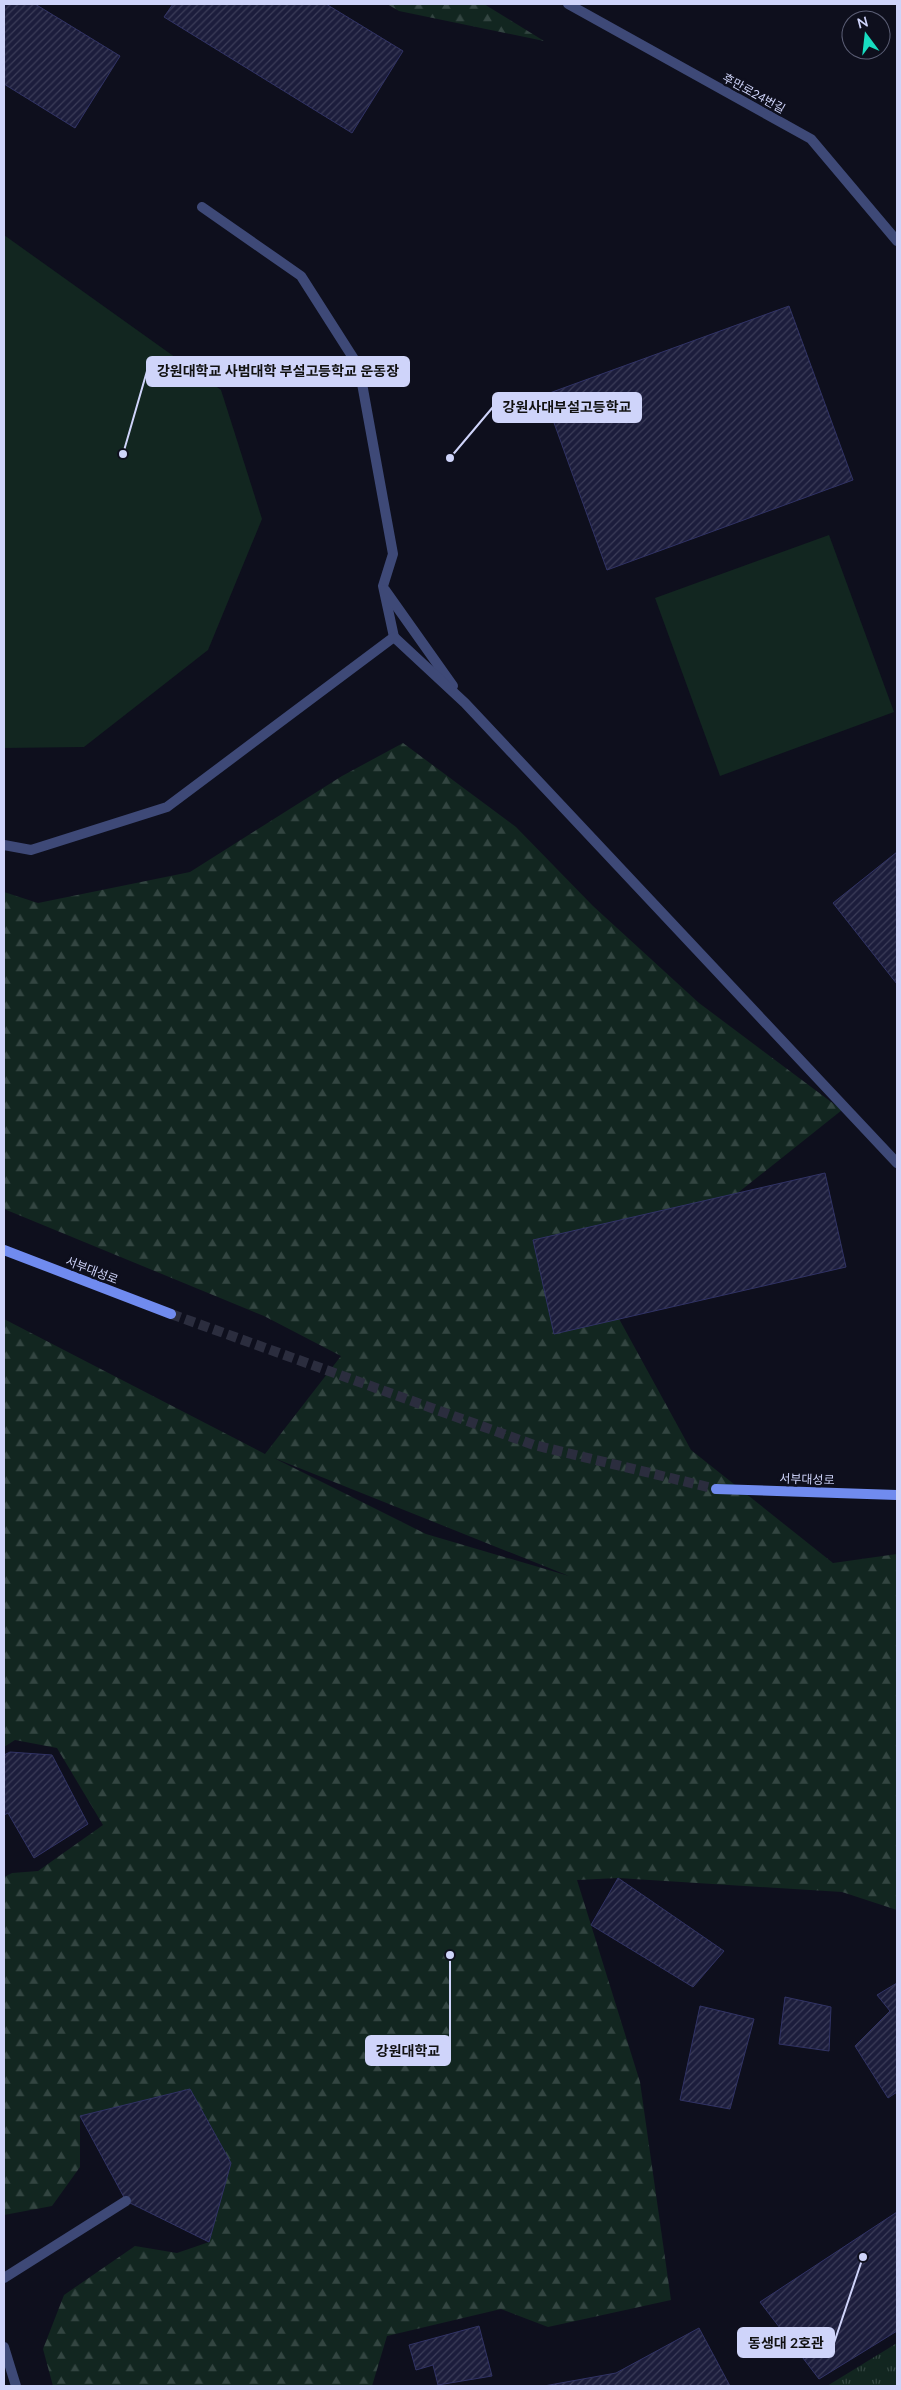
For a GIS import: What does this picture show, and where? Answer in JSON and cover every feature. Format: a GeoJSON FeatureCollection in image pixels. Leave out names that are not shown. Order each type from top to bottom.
{"type":"FeatureCollection","features":[{"type":"Feature","properties":{"kind":"street","name":"후만로24번길"},"geometry":{"type":"LineString","coordinates":[[568,4],[811,139],[897,241]]}},
{"type":"Feature","properties":{"kind":"street"},"geometry":{"type":"LineString","coordinates":[[202,207],[301,276],[359,367],[393,554],[383,586],[394,637],[466,703],[897,1163]]}},
{"type":"Feature","properties":{"kind":"street"},"geometry":{"type":"LineString","coordinates":[[383,586],[466,703]]}},
{"type":"Feature","properties":{"kind":"street"},"geometry":{"type":"LineString","coordinates":[[4,845],[31,850],[167,807],[394,637]]}},
{"type":"Feature","properties":{"kind":"street","name":"서부대성로"},"geometry":{"type":"LineString","coordinates":[[4,1250],[170,1314]]}},
{"type":"Feature","properties":{"kind":"street","name":"서부대성로"},"geometry":{"type":"LineString","coordinates":[[716,1489],[897,1495]]}},
{"type":"Feature","properties":{"kind":"street"},"geometry":{"type":"LineString","coordinates":[[4,2278],[126,2201]]}},
{"type":"Feature","properties":{"kind":"street"},"geometry":{"type":"LineString","coordinates":[[4,2347],[16,2386]]}},
{"type":"Feature","properties":{"kind":"green space"},"geometry":{"type":"Polygon","coordinates":[[[387,4],[484,4],[544,41],[399,11],[387,4]]]}},
{"type":"Feature","properties":{"kind":"green space"},"geometry":{"type":"Polygon","coordinates":[[[4,235],[221,390],[262,519],[208,650],[84,747],[4,748],[4,235]]]}},
{"type":"Feature","properties":{"kind":"green space"},"geometry":{"type":"Polygon","coordinates":[[[829,535],[894,712],[720,776],[655,598],[829,535]]]}},
{"type":"Feature","properties":{"kind":"green space"},"geometry":{"type":"Polygon","coordinates":[[[403,743],[516,827],[593,906],[699,1003],[842,1110],[607,1297],[691,1450],[833,1563],[897,1554],[897,1910],[842,1892],[618,1878],[577,1880],[640,2082],[671,2300],[548,2327],[501,2309],[387,2336],[372,2386],[53,2386],[43,2349],[64,2295],[135,2246],[177,2253],[209,2242],[231,2163],[190,2089],[80,2116],[80,2167],[52,2206],[4,2215],[4,1877],[12,1873],[38,1871],[103,1825],[57,1748],[15,1740],[4,1747],[4,1319],[265,1454],[341,1356],[264,1316],[4,1209],[4,892],[38,903],[190,872],[342,776],[403,743]],[[274,1458],[426,1534],[569,1576],[274,1458]]]}},
{"type":"Feature","properties":{"kind":"green space"},"geometry":{"type":"Polygon","coordinates":[[[897,2343],[897,2386],[827,2386],[897,2343]]]}},
{"type":"Feature","properties":{"kind":"building"},"geometry":{"type":"Polygon","coordinates":[[[4,4],[35,4],[120,56],[75,128],[4,84],[4,4]]]}},
{"type":"Feature","properties":{"kind":"building"},"geometry":{"type":"Polygon","coordinates":[[[173,4],[326,4],[403,51],[352,133],[164,17],[173,4]]]}},
{"type":"Feature","properties":{"kind":"building"},"geometry":{"type":"Polygon","coordinates":[[[789,306],[853,480],[607,570],[544,395],[789,306]]]}},
{"type":"Feature","properties":{"kind":"building"},"geometry":{"type":"Polygon","coordinates":[[[897,852],[897,984],[833,903],[897,852]]]}},
{"type":"Feature","properties":{"kind":"building"},"geometry":{"type":"Polygon","coordinates":[[[825,1173],[846,1267],[554,1334],[533,1240],[825,1173]]]}},
{"type":"Feature","properties":{"kind":"building"},"geometry":{"type":"Polygon","coordinates":[[[10,1752],[52,1755],[88,1824],[34,1858],[8,1813],[4,1815],[4,1755],[10,1752]]]}},
{"type":"Feature","properties":{"kind":"building"},"geometry":{"type":"Polygon","coordinates":[[[618,1878],[724,1951],[693,1987],[591,1925],[618,1878]]]}},
{"type":"Feature","properties":{"kind":"building"},"geometry":{"type":"Polygon","coordinates":[[[897,1983],[897,2092],[888,2098],[855,2046],[890,2011],[877,1995],[897,1983]]]}},
{"type":"Feature","properties":{"kind":"building"},"geometry":{"type":"Polygon","coordinates":[[[785,1997],[831,2007],[829,2051],[779,2044],[785,1997]]]}},
{"type":"Feature","properties":{"kind":"building"},"geometry":{"type":"Polygon","coordinates":[[[700,2006],[754,2019],[730,2109],[680,2100],[700,2006]]]}},
{"type":"Feature","properties":{"kind":"building"},"geometry":{"type":"Polygon","coordinates":[[[190,2089],[231,2163],[209,2242],[126,2201],[80,2116],[190,2089]]]}},
{"type":"Feature","properties":{"kind":"building"},"geometry":{"type":"Polygon","coordinates":[[[897,2212],[897,2331],[819,2379],[760,2302],[897,2212]]]}},
{"type":"Feature","properties":{"kind":"building"},"geometry":{"type":"Polygon","coordinates":[[[479,2326],[492,2376],[438,2385],[433,2365],[416,2370],[409,2345],[479,2326]]]}},
{"type":"Feature","properties":{"kind":"building"},"geometry":{"type":"Polygon","coordinates":[[[699,2328],[730,2386],[544,2386],[616,2373],[699,2328]]]}},
{"type":"Feature","properties":{"kind":"tunnel"},"geometry":{"type":"LineString","coordinates":[[171,1314],[534,1445],[716,1489]]}},
{"type":"Feature","properties":{"kind":"place","name":"강원대학교 사범대학 부설고등학교 운동장"},"geometry":{"type":"Point","coordinates":[123,454]}},
{"type":"Feature","properties":{"kind":"place","name":"강원사대부설고등학교"},"geometry":{"type":"Point","coordinates":[450,458]}},
{"type":"Feature","properties":{"kind":"place","name":"강원대학교"},"geometry":{"type":"Point","coordinates":[450,1955]}},
{"type":"Feature","properties":{"kind":"place","name":"동생대 2호관"},"geometry":{"type":"Point","coordinates":[863,2257]}}]}
